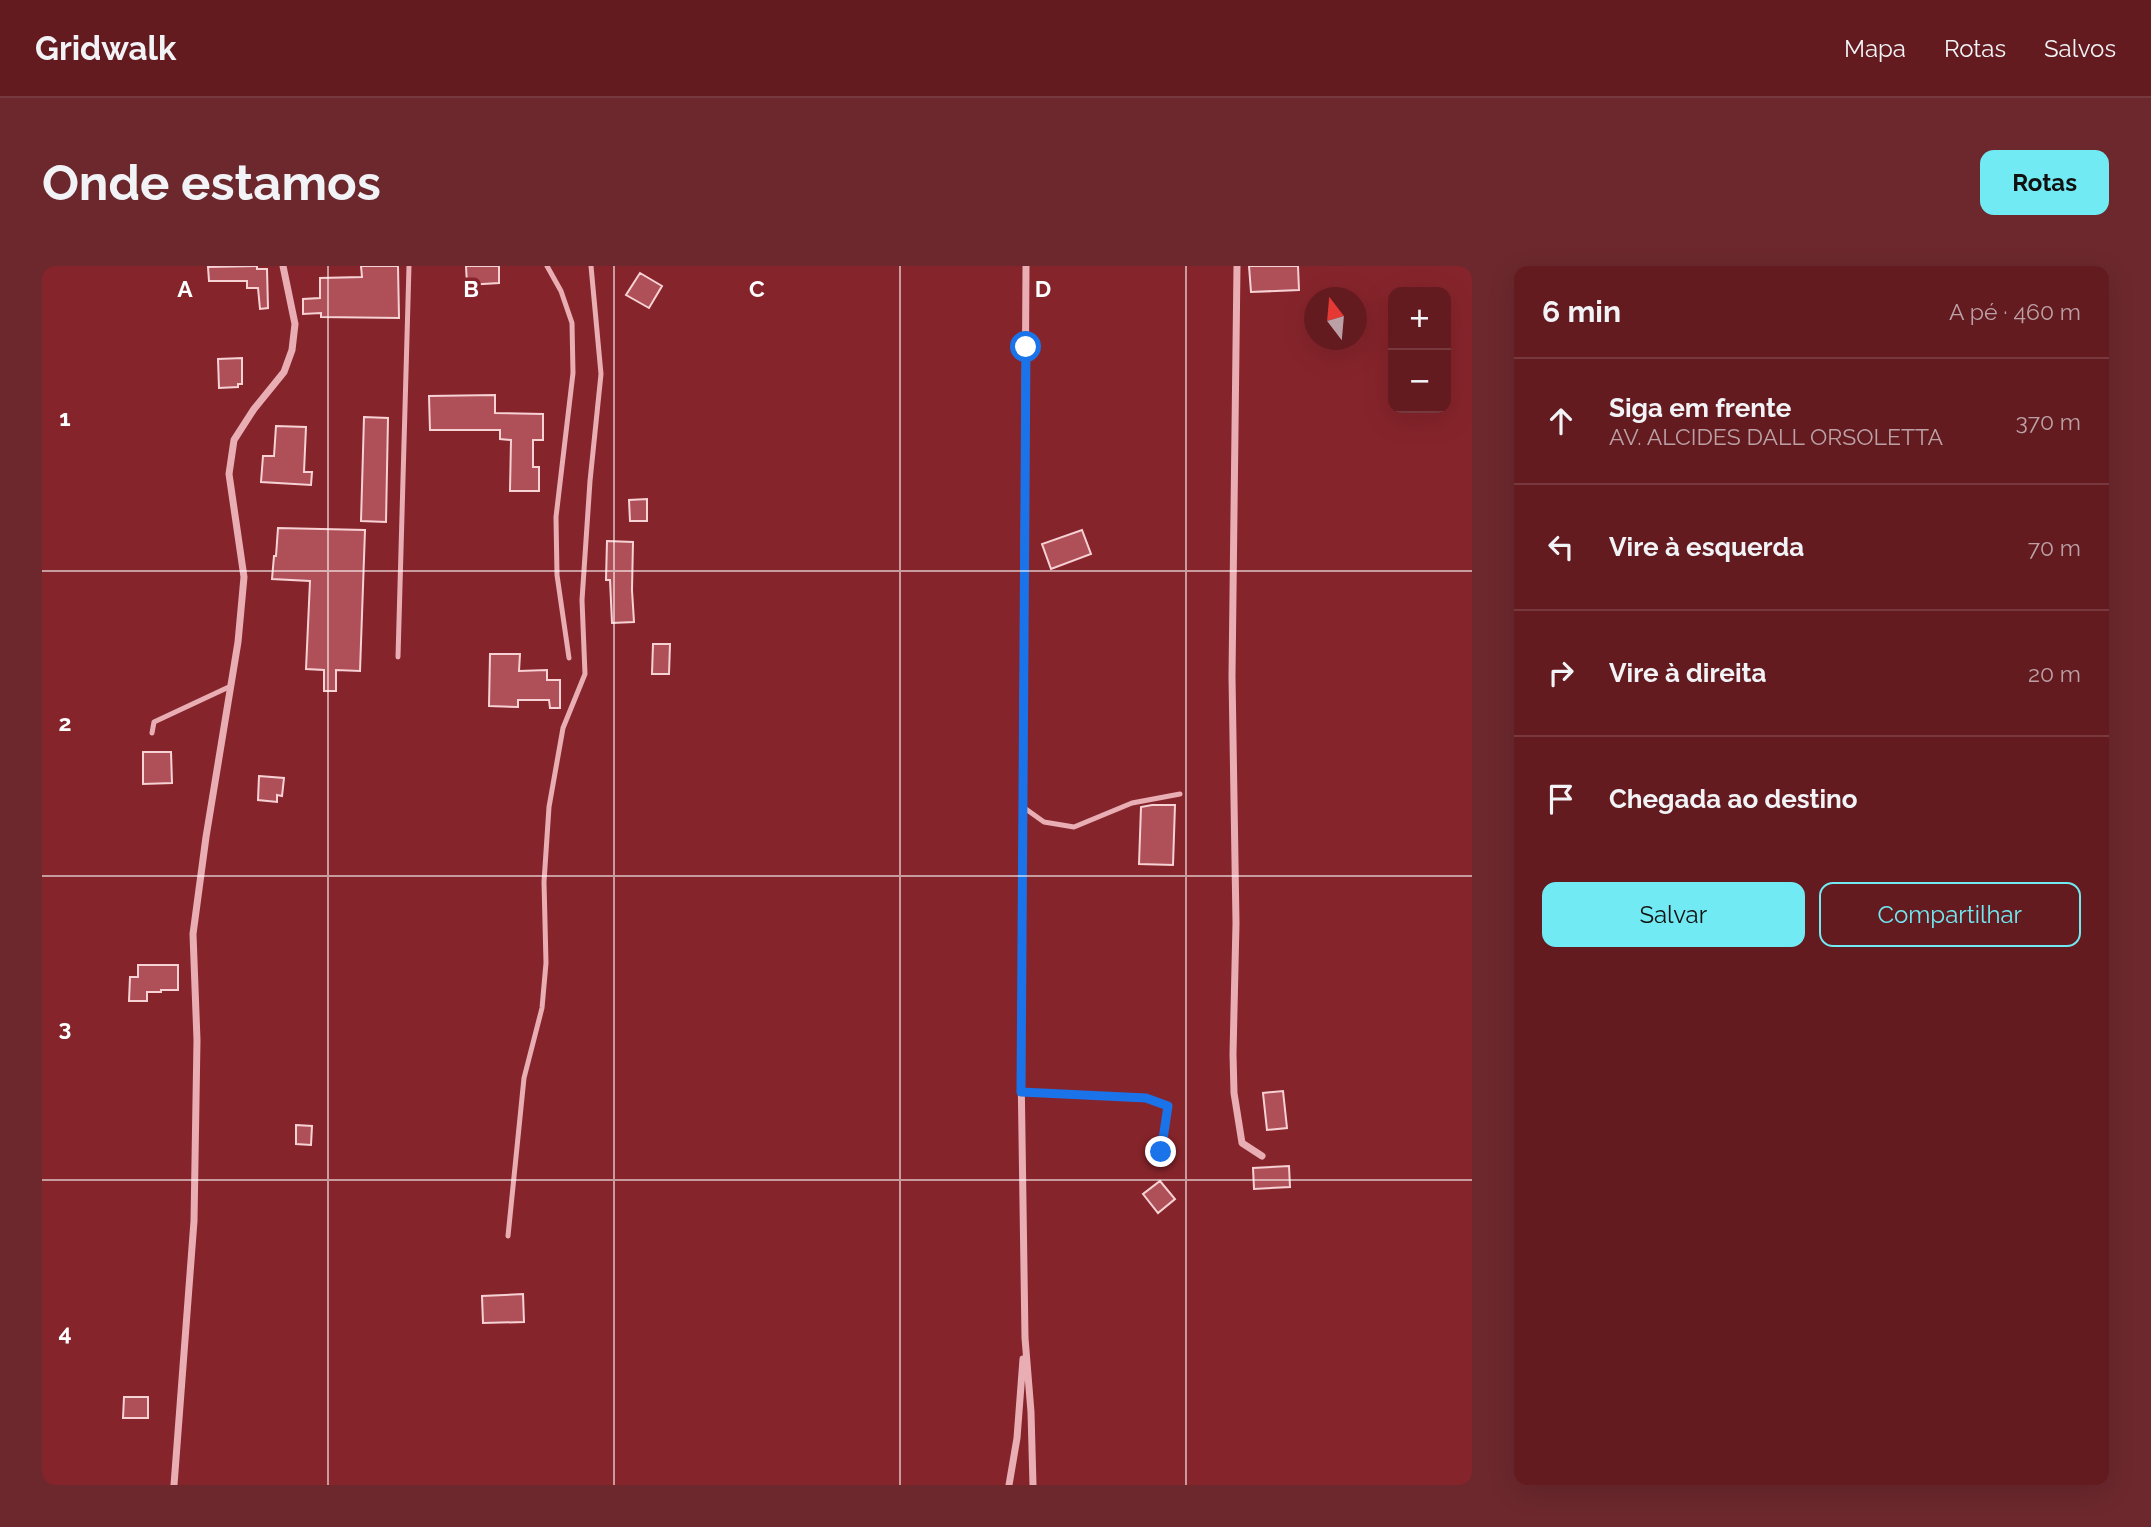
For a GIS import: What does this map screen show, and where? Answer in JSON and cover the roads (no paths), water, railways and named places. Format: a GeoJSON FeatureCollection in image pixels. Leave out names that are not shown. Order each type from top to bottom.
{"type":"FeatureCollection","features":[{"type":"Feature","properties":{"kind":"street"},"geometry":{"type":"LineString","coordinates":[[174,1485],[194,1221],[197,1040],[193,934],[238,642],[243,577],[229,474],[234,440],[254,409],[284,372],[292,350],[295,324],[283,266]]}},
{"type":"Feature","properties":{"kind":"street"},"geometry":{"type":"LineString","coordinates":[[1026,266],[1021,1092],[1025,1338],[1033,1485]]}},
{"type":"Feature","properties":{"kind":"street"},"geometry":{"type":"LineString","coordinates":[[1237,266],[1232,676],[1236,923],[1234,1093],[1242,1143],[1262,1156]]}},
{"type":"Feature","properties":{"kind":"street"},"geometry":{"type":"LineString","coordinates":[[1009,1485],[1017,1438],[1025,1338]]}},
{"type":"Feature","properties":{"kind":"lane"},"geometry":{"type":"LineString","coordinates":[[398,657],[409,266]]}},
{"type":"Feature","properties":{"kind":"lane"},"geometry":{"type":"LineString","coordinates":[[547,266],[561,291],[572,323],[573,373],[556,517],[557,575],[569,658]]}},
{"type":"Feature","properties":{"kind":"lane"},"geometry":{"type":"LineString","coordinates":[[508,1237],[524,1078],[542,1008],[546,963],[544,882],[549,807],[563,728],[585,674],[583,600],[590,481],[601,374],[592,266]]}},
{"type":"Feature","properties":{"kind":"lane"},"geometry":{"type":"LineString","coordinates":[[152,733],[154,722],[231,686]]}},
{"type":"Feature","properties":{"kind":"lane"},"geometry":{"type":"LineString","coordinates":[[1023,807],[1044,822],[1074,827],[1132,803],[1180,794]]}},
{"type":"Feature","properties":{"kind":"lane"},"geometry":{"type":"LineString","coordinates":[[1021,1092],[1146,1098],[1168,1106],[1161,1152]]}}]}
